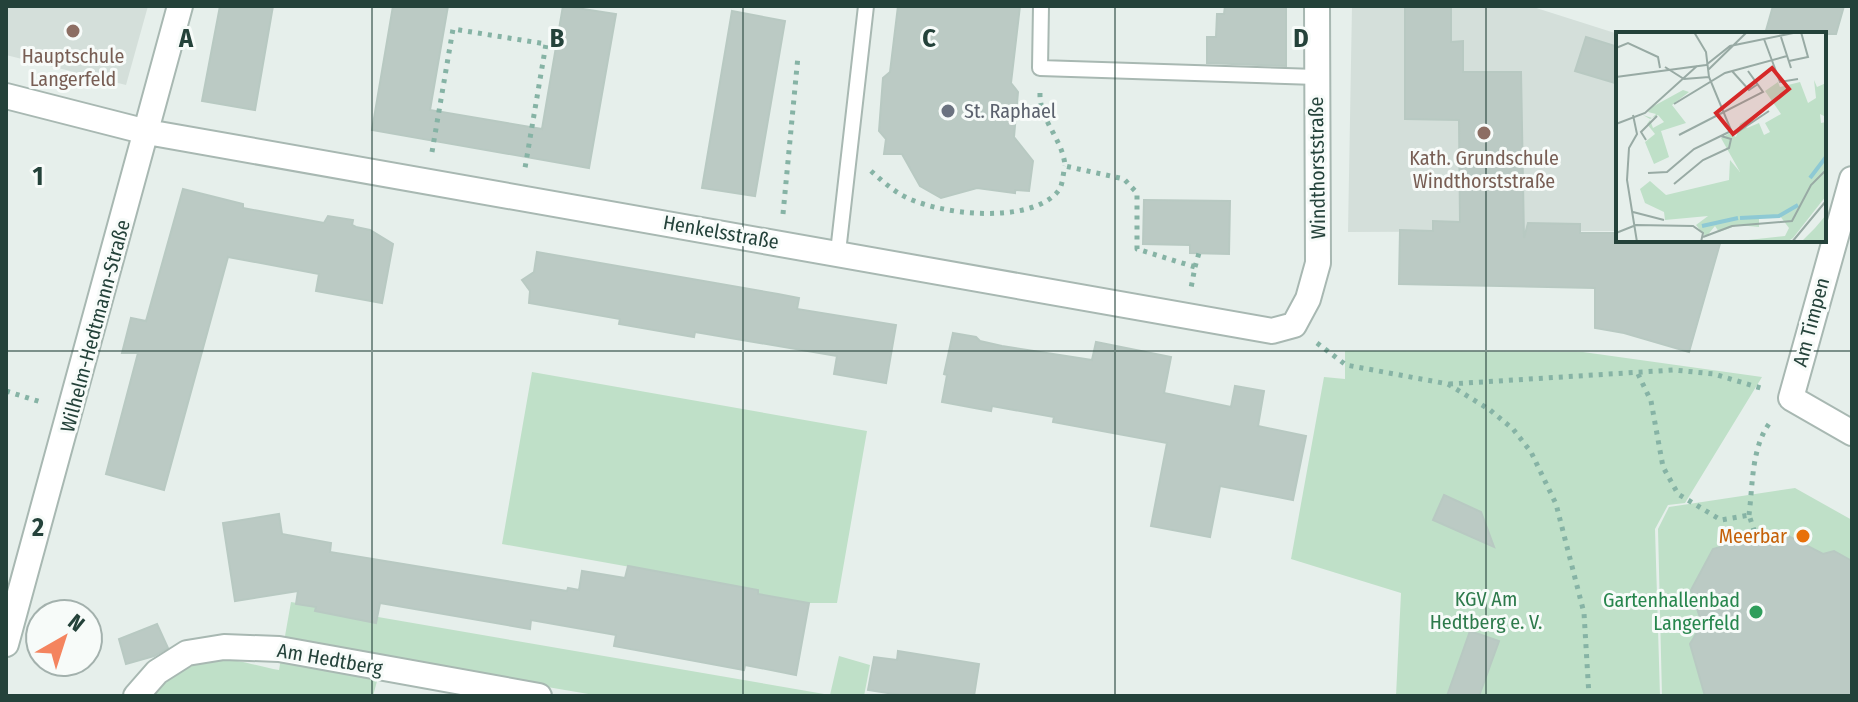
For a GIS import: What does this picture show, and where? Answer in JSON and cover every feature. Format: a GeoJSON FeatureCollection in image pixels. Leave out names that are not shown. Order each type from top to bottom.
{"type":"FeatureCollection","features":[{"type":"Feature","properties":{"kind":"street","name":"Wilhelm-Hedtmann-Straße"},"geometry":{"type":"LineString","coordinates":[[6,644],[13,596],[147,132],[180,6]]}},
{"type":"Feature","properties":{"kind":"street","name":"Windthorststraße"},"geometry":{"type":"LineString","coordinates":[[1294,325],[1308,299],[1318,263],[1317,6]]}},
{"type":"Feature","properties":{"kind":"street","name":"Henkelsstraße"},"geometry":{"type":"LineString","coordinates":[[6,96],[147,132],[1272,331],[1294,325]]}},
{"type":"Feature","properties":{"kind":"street","name":"Am Timpen"},"geometry":{"type":"LineString","coordinates":[[1791,398],[1852,179]]}},
{"type":"Feature","properties":{"kind":"street"},"geometry":{"type":"LineString","coordinates":[[1791,398],[1852,433]]}},
{"type":"Feature","properties":{"kind":"street","name":"Am Hedtberg"},"geometry":{"type":"LineString","coordinates":[[136,696],[157,672],[187,653],[224,647],[279,649],[539,696]]}},
{"type":"Feature","properties":{"kind":"lane"},"geometry":{"type":"LineString","coordinates":[[838,252],[866,6]]}},
{"type":"Feature","properties":{"kind":"lane"},"geometry":{"type":"LineString","coordinates":[[1041,6],[1040,68],[1316,77]]}},
{"type":"Feature","properties":{"kind":"path"},"geometry":{"type":"LineString","coordinates":[[427,181],[453,29],[546,44],[520,197]]}},
{"type":"Feature","properties":{"kind":"path"},"geometry":{"type":"LineString","coordinates":[[780,243],[798,56]]}},
{"type":"Feature","properties":{"kind":"path"},"geometry":{"type":"LineString","coordinates":[[851,150],[901,195],[938,208],[1006,212],[1037,207],[1060,189],[1065,166],[1064,154],[1039,106],[1040,68]]}},
{"type":"Feature","properties":{"kind":"path"},"geometry":{"type":"LineString","coordinates":[[1065,166],[1124,179],[1137,193],[1137,249],[1195,267]]}},
{"type":"Feature","properties":{"kind":"path"},"geometry":{"type":"LineString","coordinates":[[1186,314],[1199,253]]}},
{"type":"Feature","properties":{"kind":"path"},"geometry":{"type":"LineString","coordinates":[[1294,325],[1346,365],[1448,384],[1674,370],[1714,374],[1791,398],[1762,432],[1754,467],[1749,515],[1756,536]]}},
{"type":"Feature","properties":{"kind":"path"},"geometry":{"type":"LineString","coordinates":[[1638,374],[1651,401],[1663,467],[1678,494],[1721,520],[1749,515]]}},
{"type":"Feature","properties":{"kind":"path"},"geometry":{"type":"LineString","coordinates":[[1448,384],[1490,410],[1513,429],[1531,452],[1556,504],[1584,613],[1589,696]]}},
{"type":"Feature","properties":{"kind":"shaded area","name":"Hauptschule Langerfeld"},"geometry":{"type":"Polygon","coordinates":[[[6,6],[148,6],[126,85],[6,55],[6,6]]]}},
{"type":"Feature","properties":{"kind":"shaded area","name":"Kath. Grundschule Windthorststraße"},"geometry":{"type":"Polygon","coordinates":[[[1352,6],[1530,6],[1616,33],[1616,231],[1348,232],[1352,6]]]}},
{"type":"Feature","properties":{"kind":"green space","name":"KGV Am Hedtberg e. V."},"geometry":{"type":"Polygon","coordinates":[[[1345,351],[1583,352],[1762,377],[1685,503],[1668,505],[1655,529],[1660,696],[1396,696],[1401,593],[1291,559],[1324,377],[1345,379],[1345,351]]]}},
{"type":"Feature","properties":{"kind":"green space"},"geometry":{"type":"Polygon","coordinates":[[[532,372],[867,431],[837,603],[809,603],[758,594],[758,590],[502,544],[532,372]]]}},
{"type":"Feature","properties":{"kind":"green space","name":"Gartenhallenbad Langerfeld"},"geometry":{"type":"Polygon","coordinates":[[[1795,488],[1852,520],[1852,696],[1662,696],[1658,529],[1669,507],[1795,488]]]}},
{"type":"Feature","properties":{"kind":"green space"},"geometry":{"type":"Polygon","coordinates":[[[291,602],[830,695],[839,656],[870,665],[864,696],[600,696],[383,659],[373,696],[151,696],[180,672],[216,659],[279,670],[291,602]]]}},
{"type":"Feature","properties":{"kind":"building"},"geometry":{"type":"Polygon","coordinates":[[[220,6],[273,6],[255,110],[202,101],[220,6]]]}},
{"type":"Feature","properties":{"kind":"building"},"geometry":{"type":"Polygon","coordinates":[[[393,6],[448,6],[430,110],[542,129],[563,6],[616,14],[589,168],[372,130],[393,6]]]}},
{"type":"Feature","properties":{"kind":"building","name":"St. Raphael"},"geometry":{"type":"Polygon","coordinates":[[[898,6],[1020,6],[1011,83],[1018,92],[1014,137],[1033,161],[1029,191],[1015,190],[1015,193],[977,188],[941,198],[920,186],[902,154],[884,154],[886,139],[879,131],[883,78],[890,72],[898,6]]]}},
{"type":"Feature","properties":{"kind":"building"},"geometry":{"type":"Polygon","coordinates":[[[1225,6],[1286,6],[1286,66],[1207,63],[1207,37],[1216,37],[1217,14],[1224,14],[1225,6]]]}},
{"type":"Feature","properties":{"kind":"building"},"geometry":{"type":"Polygon","coordinates":[[[1405,6],[1451,6],[1451,42],[1463,41],[1463,72],[1521,72],[1524,238],[1528,223],[1580,224],[1580,233],[1616,233],[1616,242],[1720,242],[1689,352],[1595,328],[1595,288],[1399,284],[1400,230],[1433,231],[1433,221],[1460,222],[1459,120],[1405,119],[1405,6]]]}},
{"type":"Feature","properties":{"kind":"building"},"geometry":{"type":"Polygon","coordinates":[[[1773,6],[1844,6],[1836,34],[1766,32],[1773,6]]]}},
{"type":"Feature","properties":{"kind":"building"},"geometry":{"type":"Polygon","coordinates":[[[732,11],[785,21],[755,196],[702,188],[732,11]]]}},
{"type":"Feature","properties":{"kind":"building"},"geometry":{"type":"Polygon","coordinates":[[[1586,37],[1616,46],[1616,83],[1575,71],[1586,37]]]}},
{"type":"Feature","properties":{"kind":"building"},"geometry":{"type":"Polygon","coordinates":[[[183,189],[243,204],[243,208],[324,223],[328,216],[353,220],[352,225],[370,230],[393,244],[382,303],[316,291],[319,274],[228,257],[164,490],[106,474],[138,353],[122,353],[131,318],[146,321],[183,189]]]}},
{"type":"Feature","properties":{"kind":"building"},"geometry":{"type":"Polygon","coordinates":[[[1144,200],[1230,201],[1229,254],[1190,253],[1190,245],[1143,244],[1144,200]]]}},
{"type":"Feature","properties":{"kind":"building"},"geometry":{"type":"Polygon","coordinates":[[[537,252],[799,298],[797,309],[896,325],[886,383],[834,374],[837,356],[695,332],[694,337],[619,324],[620,319],[529,303],[530,291],[522,280],[534,272],[537,252]]]}},
{"type":"Feature","properties":{"kind":"building"},"geometry":{"type":"Polygon","coordinates":[[[953,333],[1002,346],[1092,360],[1096,342],[1171,357],[1164,393],[1231,407],[1235,386],[1264,391],[1258,426],[1306,436],[1293,500],[1220,486],[1210,537],[1151,526],[1167,443],[1053,422],[1054,417],[992,406],[991,411],[942,402],[947,375],[944,374],[953,333]]]}},
{"type":"Feature","properties":{"kind":"building"},"geometry":{"type":"Polygon","coordinates":[[[1444,495],[1481,512],[1494,547],[1433,520],[1444,495]]]}},
{"type":"Feature","properties":{"kind":"building"},"geometry":{"type":"Polygon","coordinates":[[[279,514],[282,534],[331,543],[330,552],[567,591],[568,588],[579,590],[582,571],[625,578],[628,566],[758,590],[758,594],[809,603],[796,675],[745,665],[744,670],[614,646],[616,635],[531,620],[530,629],[380,603],[376,623],[315,611],[316,607],[296,604],[298,591],[235,601],[223,523],[279,514]]]}},
{"type":"Feature","properties":{"kind":"building","name":"Gartenhallenbad Langerfeld"},"geometry":{"type":"Polygon","coordinates":[[[1777,530],[1823,554],[1834,551],[1852,561],[1852,696],[1705,696],[1690,644],[1702,624],[1691,590],[1713,549],[1777,530]]]}},
{"type":"Feature","properties":{"kind":"building"},"geometry":{"type":"Polygon","coordinates":[[[157,624],[168,648],[154,656],[126,664],[119,639],[157,624]]]}},
{"type":"Feature","properties":{"kind":"building"},"geometry":{"type":"Polygon","coordinates":[[[1470,631],[1499,641],[1479,696],[1447,696],[1470,631]]]}},
{"type":"Feature","properties":{"kind":"building"},"geometry":{"type":"Polygon","coordinates":[[[898,651],[979,664],[974,696],[907,696],[868,690],[874,657],[897,660],[898,651]]]}},
{"type":"Feature","properties":{"kind":"place","name":"Hauptschule Langerfeld"},"geometry":{"type":"Point","coordinates":[73,31]}},
{"type":"Feature","properties":{"kind":"place","name":"St. Raphael"},"geometry":{"type":"Point","coordinates":[948,111]}},
{"type":"Feature","properties":{"kind":"place","name":"Kath. Grundschule Windthorststraße"},"geometry":{"type":"Point","coordinates":[1484,133]}},
{"type":"Feature","properties":{"kind":"place","name":"Meerbar"},"geometry":{"type":"Point","coordinates":[1803,536]}},
{"type":"Feature","properties":{"kind":"place","name":"Gartenhallenbad Langerfeld"},"geometry":{"type":"Point","coordinates":[1756,612]}}]}
